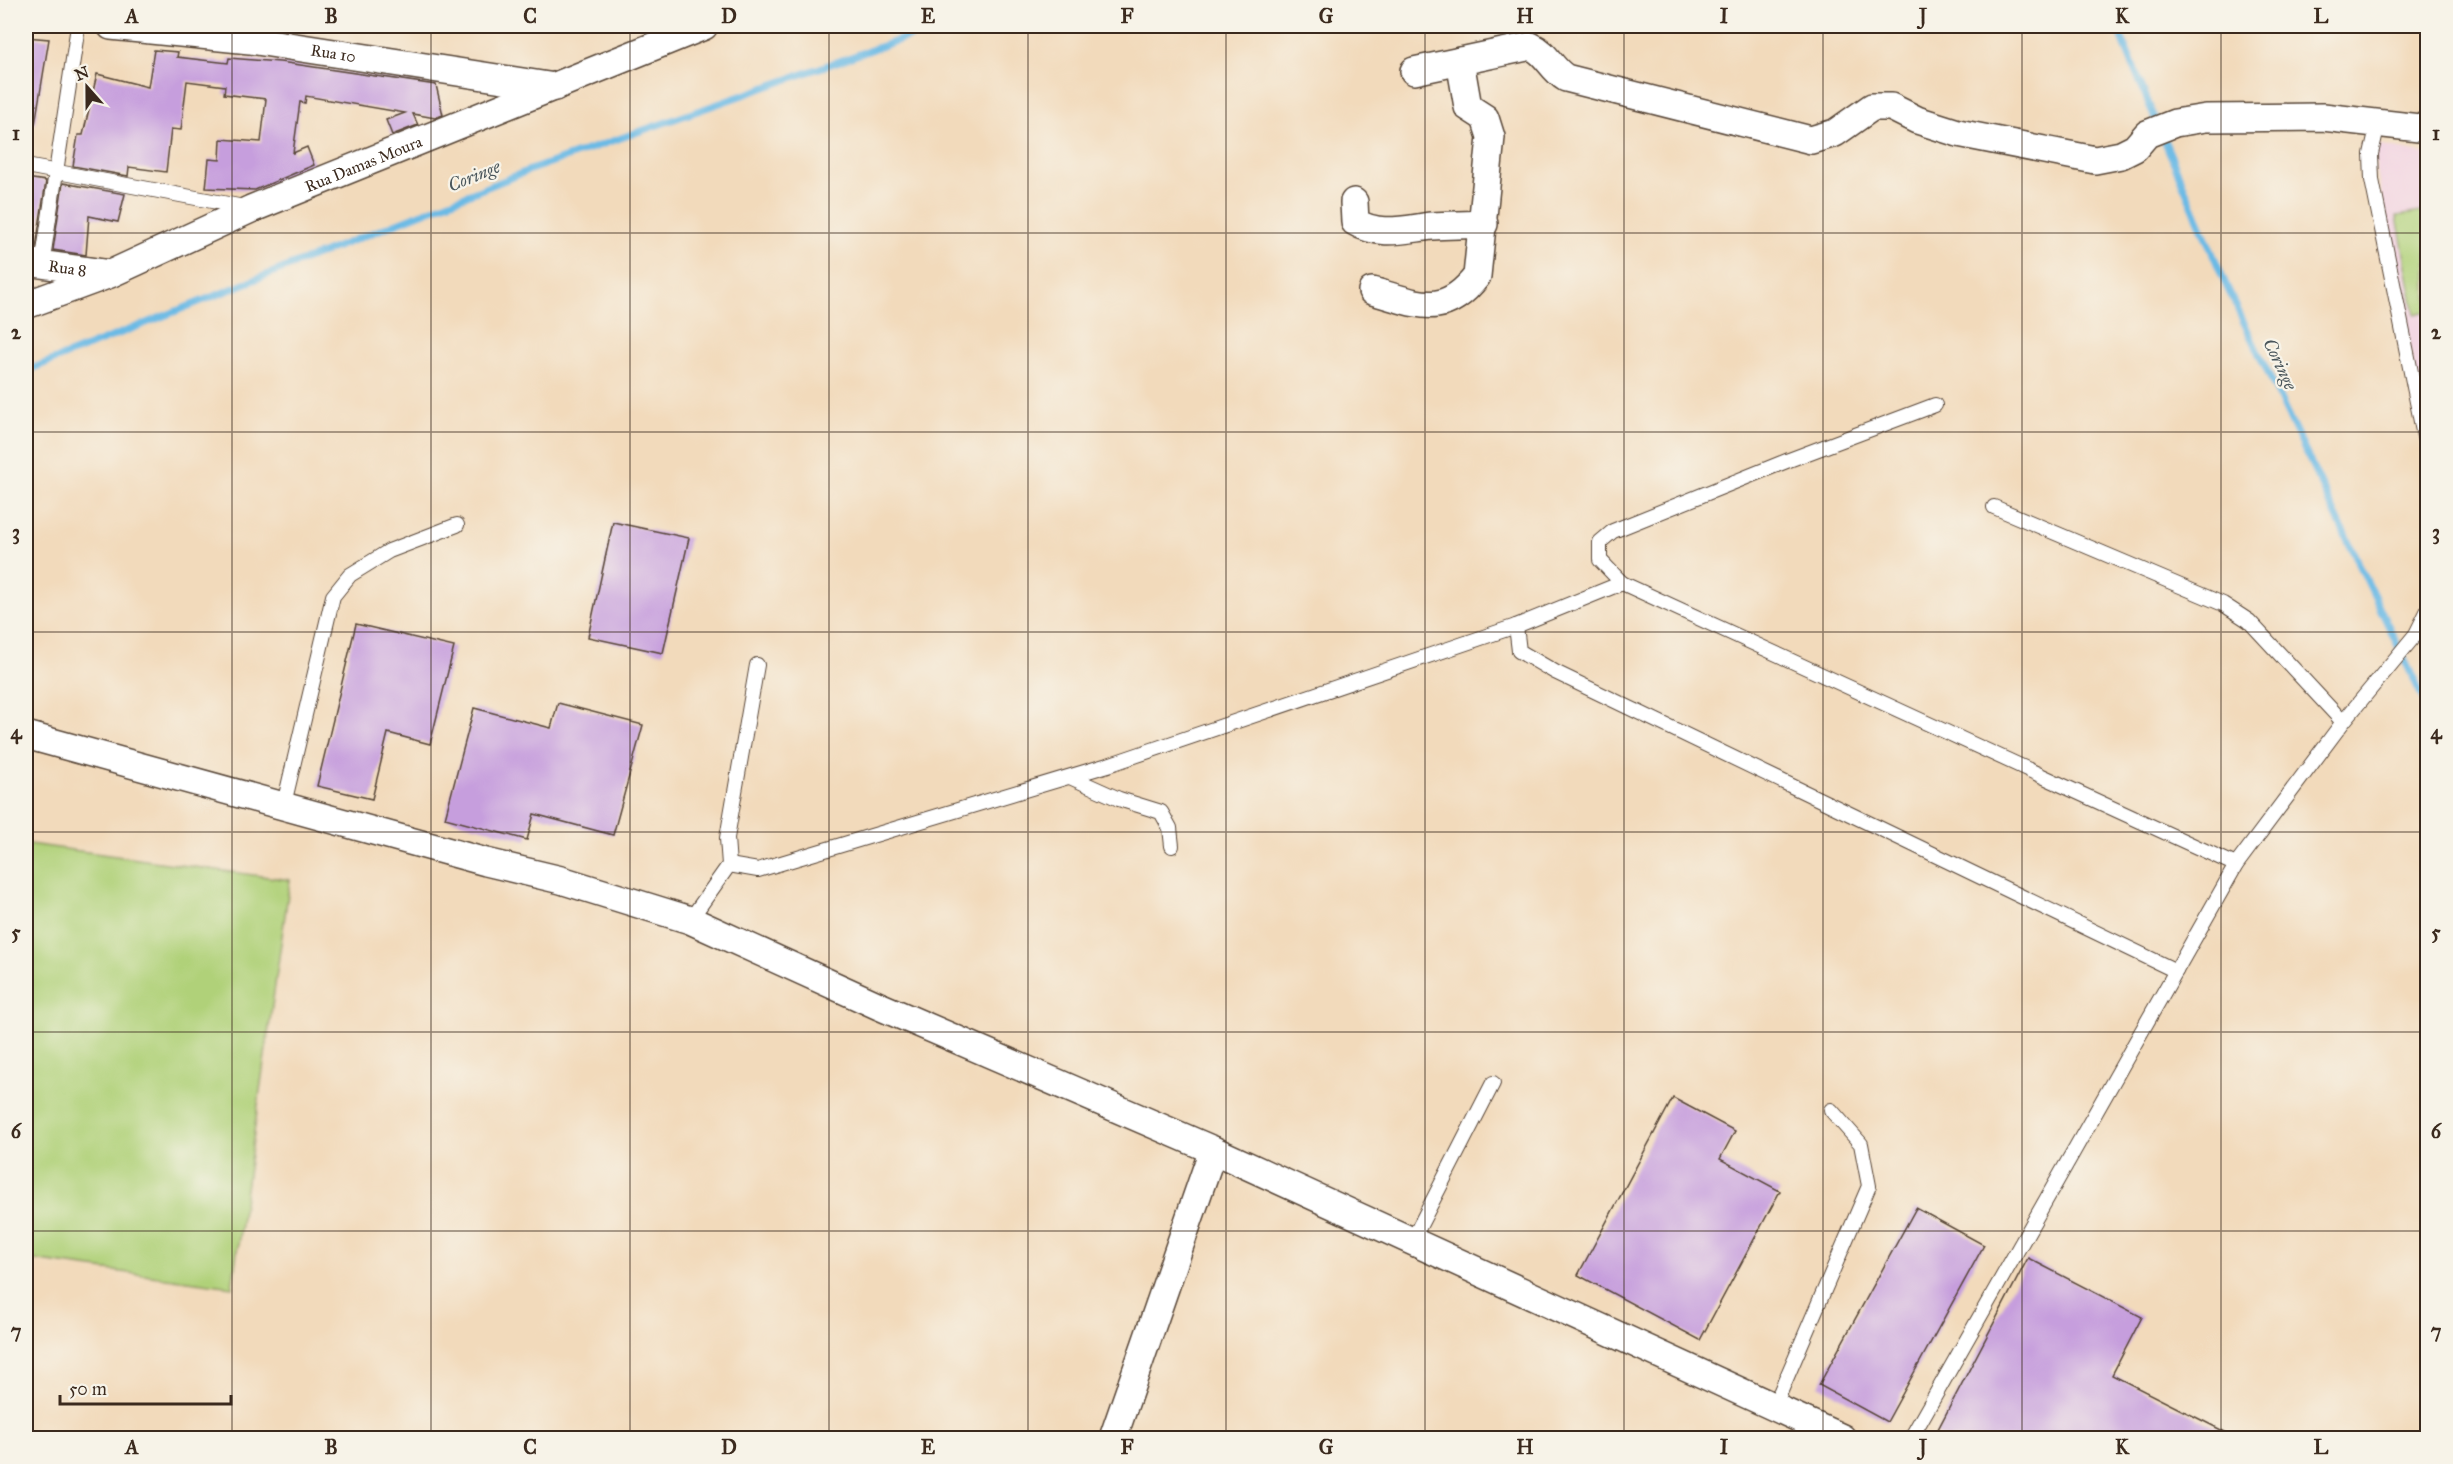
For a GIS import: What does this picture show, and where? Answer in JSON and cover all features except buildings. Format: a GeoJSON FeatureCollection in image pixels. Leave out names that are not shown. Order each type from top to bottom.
{"type":"FeatureCollection","features":[{"type":"Feature","properties":{"kind":"street","name":"Rua 10"},"geometry":{"type":"LineString","coordinates":[[111,26],[251,33],[555,87]]}},
{"type":"Feature","properties":{"kind":"street","name":"Rua Damas Moura"},"geometry":{"type":"LineString","coordinates":[[26,305],[110,274],[251,209],[704,26]]}},
{"type":"Feature","properties":{"kind":"street"},"geometry":{"type":"LineString","coordinates":[[1414,71],[1531,46],[1539,49],[1554,71],[1566,78],[1811,140],[1835,132],[1872,106],[1891,107],[1917,120],[1958,133],[2095,160],[2121,155],[2135,148],[2147,134],[2175,123],[2206,118],[2324,117],[2427,129]]}},
{"type":"Feature","properties":{"kind":"street"},"geometry":{"type":"LineString","coordinates":[[1371,291],[1425,305],[1446,303],[1463,294],[1477,276],[1491,137],[1485,118],[1468,107],[1460,62]]}},
{"type":"Feature","properties":{"kind":"street"},"geometry":{"type":"LineString","coordinates":[[1354,202],[1354,222],[1365,228],[1398,233],[1431,226],[1484,224]]}},
{"type":"Feature","properties":{"kind":"street","name":"Rua 8"},"geometry":{"type":"LineString","coordinates":[[34,263],[110,274]]}},
{"type":"Feature","properties":{"kind":"street"},"geometry":{"type":"LineString","coordinates":[[26,735],[284,804],[486,862],[561,880],[690,920],[879,1006],[1213,1150],[1774,1407],[1801,1430],[1842,1438]]}},
{"type":"Feature","properties":{"kind":"street"},"geometry":{"type":"LineString","coordinates":[[1113,1438],[1213,1150]]}},
{"type":"Feature","properties":{"kind":"lane"},"geometry":{"type":"LineString","coordinates":[[34,263],[56,171],[78,26]]}},
{"type":"Feature","properties":{"kind":"lane"},"geometry":{"type":"LineString","coordinates":[[2378,123],[2371,154],[2372,180],[2427,456]]}},
{"type":"Feature","properties":{"kind":"lane"},"geometry":{"type":"LineString","coordinates":[[26,166],[251,209]]}},
{"type":"Feature","properties":{"kind":"lane"},"geometry":{"type":"LineString","coordinates":[[1935,405],[1789,460],[1613,531],[1600,542],[1600,560],[1622,582],[2236,865]]}},
{"type":"Feature","properties":{"kind":"lane"},"geometry":{"type":"LineString","coordinates":[[1995,507],[2223,604],[2249,621],[2343,723]]}},
{"type":"Feature","properties":{"kind":"lane"},"geometry":{"type":"LineString","coordinates":[[284,804],[333,596],[350,575],[390,550],[457,525]]}},
{"type":"Feature","properties":{"kind":"lane"},"geometry":{"type":"LineString","coordinates":[[729,865],[758,870],[1070,777],[1516,626],[1622,582]]}},
{"type":"Feature","properties":{"kind":"lane"},"geometry":{"type":"LineString","coordinates":[[1911,1438],[2236,865],[2343,723],[2416,634],[2427,610]]}},
{"type":"Feature","properties":{"kind":"lane"},"geometry":{"type":"LineString","coordinates":[[1516,626],[1519,651],[1555,672],[2176,971]]}},
{"type":"Feature","properties":{"kind":"lane"},"geometry":{"type":"LineString","coordinates":[[690,920],[729,865],[727,837],[757,665]]}},
{"type":"Feature","properties":{"kind":"lane"},"geometry":{"type":"LineString","coordinates":[[1070,777],[1119,800],[1161,813],[1170,828],[1172,846]]}},
{"type":"Feature","properties":{"kind":"lane"},"geometry":{"type":"LineString","coordinates":[[1412,1241],[1493,1083]]}},
{"type":"Feature","properties":{"kind":"lane"},"geometry":{"type":"LineString","coordinates":[[1774,1407],[1869,1186],[1861,1144],[1831,1110]]}},
{"type":"Feature","properties":{"kind":"shaded area"},"geometry":{"type":"Polygon","coordinates":[[[2372,144],[2427,154],[2427,441],[2372,144]]]}},
{"type":"Feature","properties":{"kind":"green space"},"geometry":{"type":"Polygon","coordinates":[[[2427,211],[2427,312],[2415,315],[2397,216],[2427,211]]]}},
{"type":"Feature","properties":{"kind":"green space"},"geometry":{"type":"Polygon","coordinates":[[[29,844],[290,880],[232,1287],[26,1259],[26,870],[29,844]]]}},
{"type":"Feature","properties":{"kind":"waterway","name":"Coringe"},"geometry":{"type":"LineString","coordinates":[[26,371],[530,170],[939,26]]}},
{"type":"Feature","properties":{"kind":"waterway","name":"Coringe"},"geometry":{"type":"LineString","coordinates":[[2117,26],[2157,124]]}},
{"type":"Feature","properties":{"kind":"waterway","name":"Coringe"},"geometry":{"type":"LineString","coordinates":[[2162,135],[2227,287],[2428,709]]}}]}
